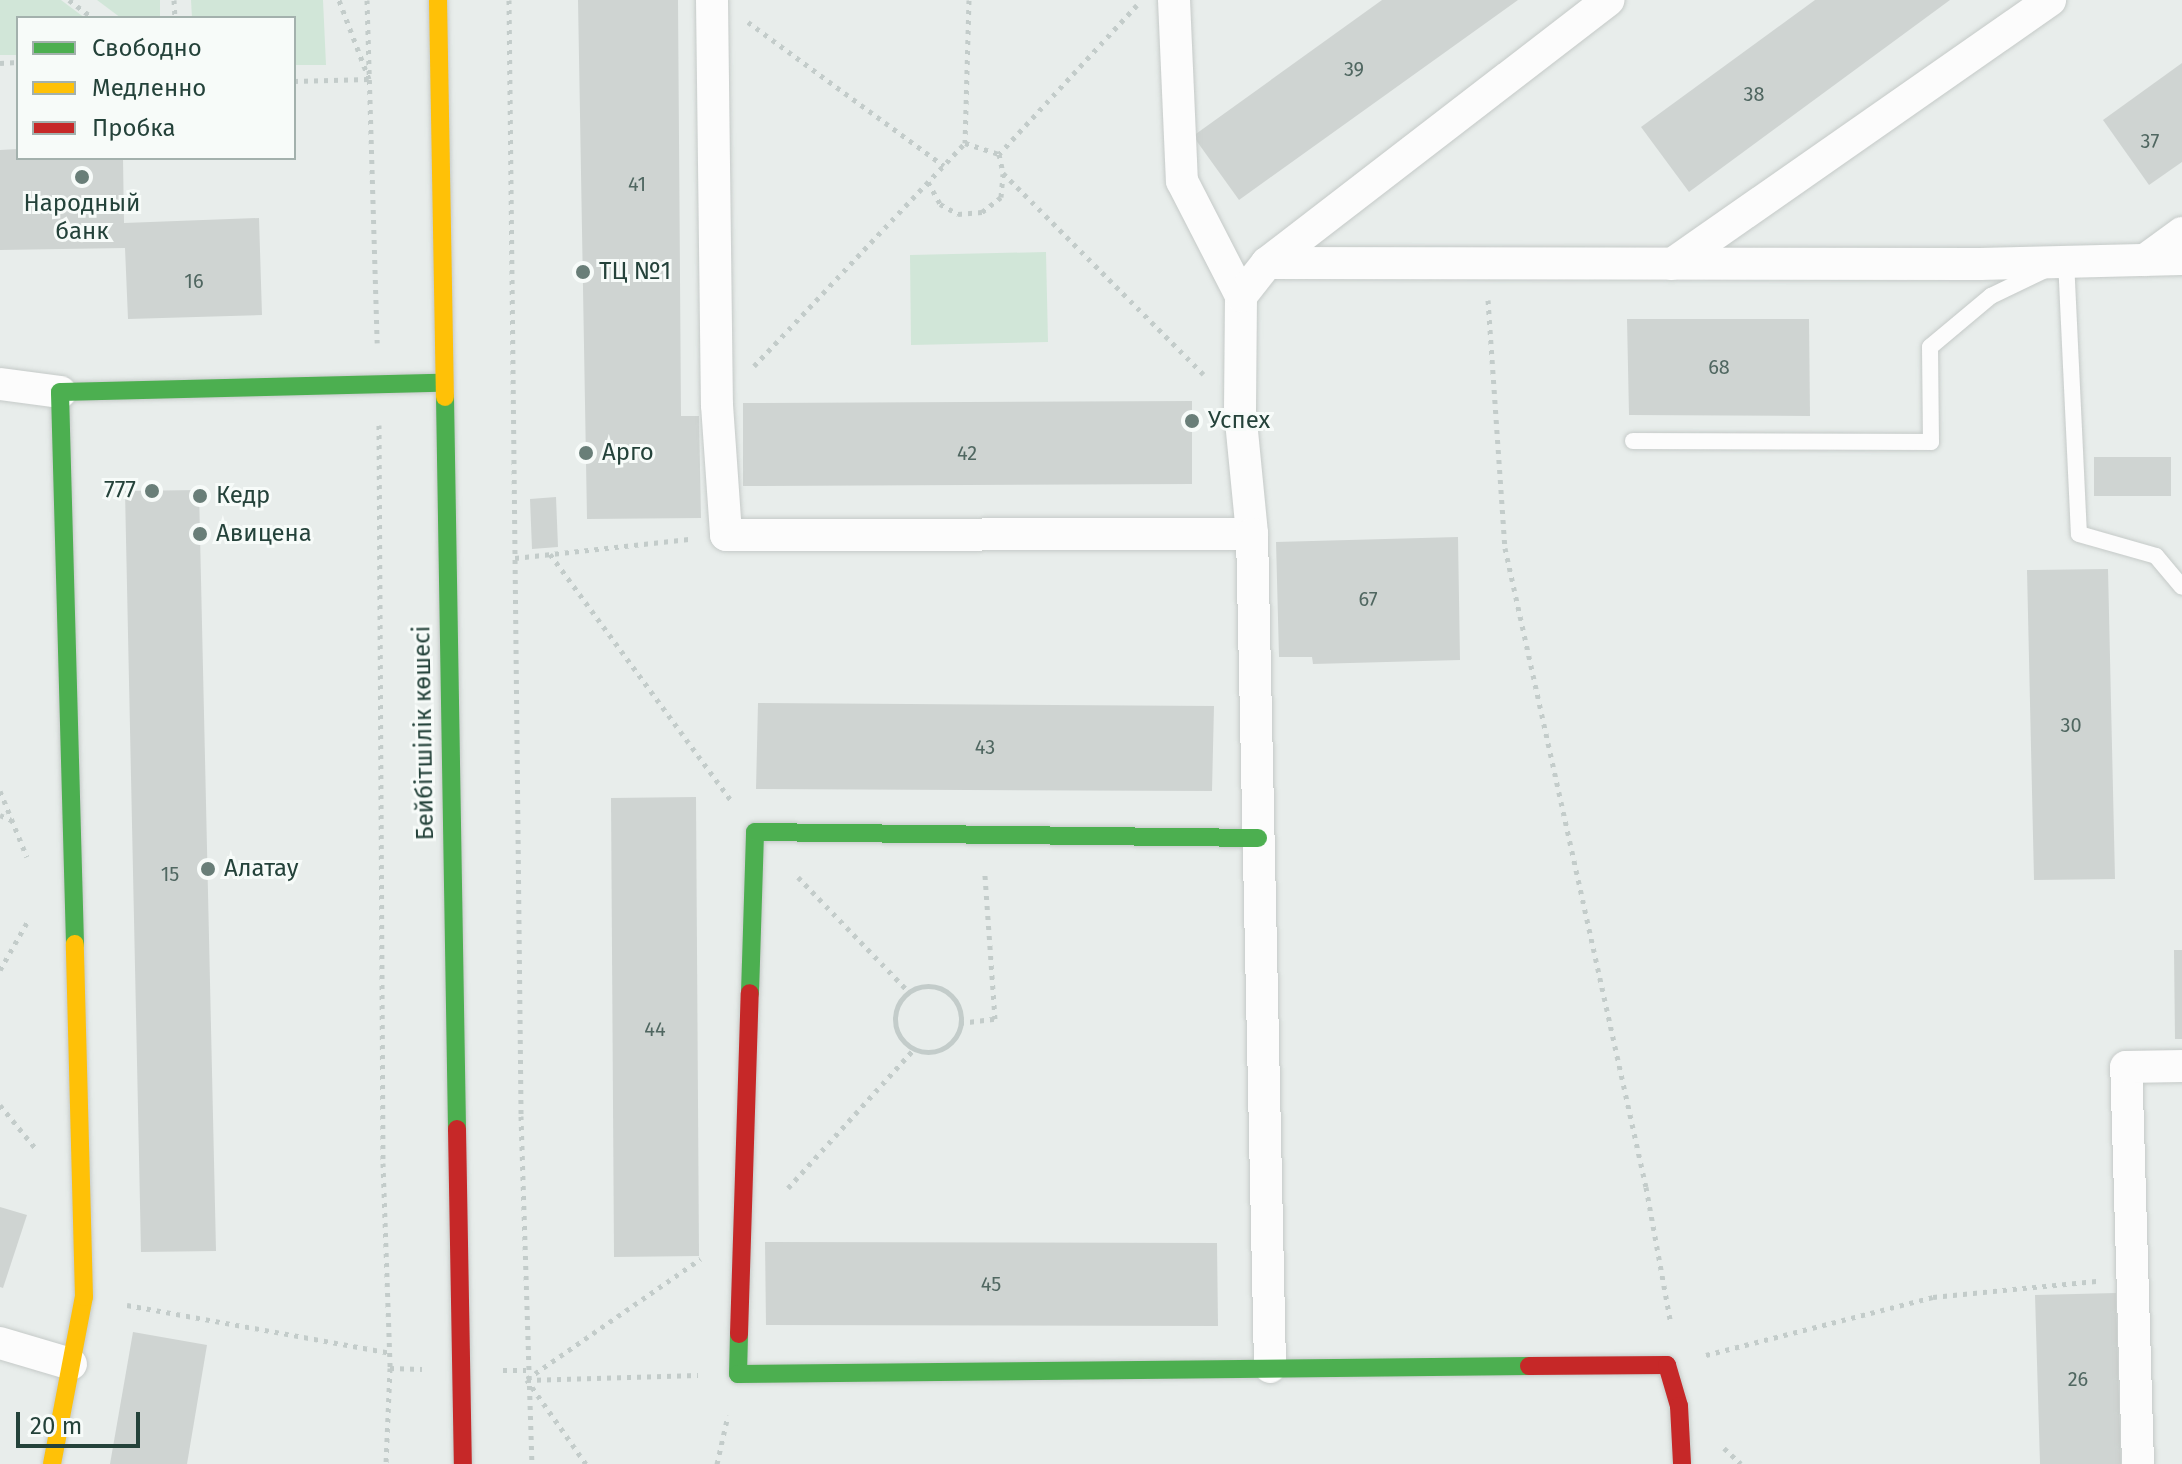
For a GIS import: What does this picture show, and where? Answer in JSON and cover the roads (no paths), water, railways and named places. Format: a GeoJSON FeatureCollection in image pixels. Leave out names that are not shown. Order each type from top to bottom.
{"type":"FeatureCollection","features":[{"type":"Feature","properties":{"kind":"street","name":"Бейбітшілік көшесі"},"geometry":{"type":"LineString","coordinates":[[438,0],[441,383],[463,1464]]}},
{"type":"Feature","properties":{"kind":"street"},"geometry":{"type":"LineString","coordinates":[[712,0],[717,405],[726,535],[1252,534]]}},
{"type":"Feature","properties":{"kind":"street"},"geometry":{"type":"LineString","coordinates":[[1174,0],[1182,181],[1241,296],[1240,411],[1252,534],[1270,1367]]}},
{"type":"Feature","properties":{"kind":"street"},"geometry":{"type":"LineString","coordinates":[[1241,296],[1267,263],[1609,0]]}},
{"type":"Feature","properties":{"kind":"street"},"geometry":{"type":"LineString","coordinates":[[1672,264],[2050,0]]}},
{"type":"Feature","properties":{"kind":"street"},"geometry":{"type":"LineString","coordinates":[[2145,260],[2182,233]]}},
{"type":"Feature","properties":{"kind":"street"},"geometry":{"type":"LineString","coordinates":[[1267,263],[1980,264],[2069,259],[2182,259]]}},
{"type":"Feature","properties":{"kind":"street"},"geometry":{"type":"LineString","coordinates":[[0,384],[60,392],[441,383]]}},
{"type":"Feature","properties":{"kind":"street"},"geometry":{"type":"LineString","coordinates":[[52,1464],[84,1297],[60,392]]}},
{"type":"Feature","properties":{"kind":"street"},"geometry":{"type":"LineString","coordinates":[[1258,838],[755,832],[738,1374],[1667,1365],[1679,1406],[1682,1464]]}},
{"type":"Feature","properties":{"kind":"street"},"geometry":{"type":"LineString","coordinates":[[2138,1464],[2126,1067],[2182,1066]]}},
{"type":"Feature","properties":{"kind":"street"},"geometry":{"type":"LineString","coordinates":[[0,1343],[71,1364]]}},
{"type":"Feature","properties":{"kind":"lane"},"geometry":{"type":"LineString","coordinates":[[1633,441],[1931,442],[1930,347],[1991,296],[2069,259],[2079,534],[2156,556],[2182,587]]}},
{"type":"Feature","properties":{"kind":"place","name":"Народный банк"},"geometry":{"type":"Point","coordinates":[82,177]}},
{"type":"Feature","properties":{"kind":"place","name":"ТЦ №1"},"geometry":{"type":"Point","coordinates":[583,272]}},
{"type":"Feature","properties":{"kind":"place","name":"Успех"},"geometry":{"type":"Point","coordinates":[1192,421]}},
{"type":"Feature","properties":{"kind":"place","name":"Арго"},"geometry":{"type":"Point","coordinates":[586,453]}},
{"type":"Feature","properties":{"kind":"place","name":"777"},"geometry":{"type":"Point","coordinates":[152,491]}},
{"type":"Feature","properties":{"kind":"place","name":"Кедр"},"geometry":{"type":"Point","coordinates":[200,496]}},
{"type":"Feature","properties":{"kind":"place","name":"Авицена"},"geometry":{"type":"Point","coordinates":[200,534]}},
{"type":"Feature","properties":{"kind":"place","name":"Алатау"},"geometry":{"type":"Point","coordinates":[208,869]}}]}
